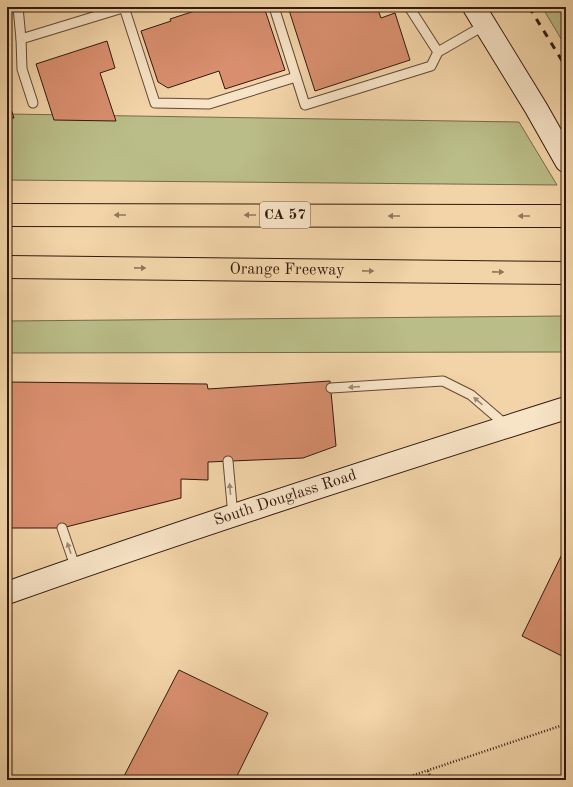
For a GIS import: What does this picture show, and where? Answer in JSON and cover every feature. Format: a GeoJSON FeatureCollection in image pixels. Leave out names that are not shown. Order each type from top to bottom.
{"type":"FeatureCollection","features":[{"type":"Feature","properties":{"kind":"highway","name":"CA 57"},"geometry":{"type":"LineString","coordinates":[[7,215],[564,216]]}},
{"type":"Feature","properties":{"kind":"highway","name":"Orange Freeway"},"geometry":{"type":"LineString","coordinates":[[7,267],[566,273]]}},
{"type":"Feature","properties":{"kind":"highway"},"geometry":{"type":"LineString","coordinates":[[7,276],[101,268]]}},
{"type":"Feature","properties":{"kind":"main road"},"geometry":{"type":"LineString","coordinates":[[474,7],[566,161]]}},
{"type":"Feature","properties":{"kind":"main road","name":"South Douglass Road"},"geometry":{"type":"LineString","coordinates":[[7,593],[76,568],[233,516],[566,408]]}},
{"type":"Feature","properties":{"kind":"lane"},"geometry":{"type":"LineString","coordinates":[[18,7],[22,69],[33,103]]}},
{"type":"Feature","properties":{"kind":"lane"},"geometry":{"type":"LineString","coordinates":[[21,39],[125,7],[155,103],[209,104],[296,77]]}},
{"type":"Feature","properties":{"kind":"lane"},"geometry":{"type":"LineString","coordinates":[[274,7],[305,105],[432,66],[438,52],[485,26]]}},
{"type":"Feature","properties":{"kind":"lane"},"geometry":{"type":"LineString","coordinates":[[409,7],[438,52]]}},
{"type":"Feature","properties":{"kind":"lane"},"geometry":{"type":"LineString","coordinates":[[331,388],[443,381],[470,395],[508,427]]}},
{"type":"Feature","properties":{"kind":"lane"},"geometry":{"type":"LineString","coordinates":[[228,461],[233,516]]}},
{"type":"Feature","properties":{"kind":"lane"},"geometry":{"type":"LineString","coordinates":[[62,528],[76,568]]}},
{"type":"Feature","properties":{"kind":"path"},"geometry":{"type":"LineString","coordinates":[[399,780],[566,724]]}},
{"type":"Feature","properties":{"kind":"path"},"geometry":{"type":"LineString","coordinates":[[428,770],[432,780]]}},
{"type":"Feature","properties":{"kind":"green space"},"geometry":{"type":"Polygon","coordinates":[[[542,7],[566,7],[566,47],[542,7]]]}},
{"type":"Feature","properties":{"kind":"green space"},"geometry":{"type":"Polygon","coordinates":[[[7,114],[519,122],[557,185],[7,180],[7,114]]]}},
{"type":"Feature","properties":{"kind":"green space"},"geometry":{"type":"Polygon","coordinates":[[[566,316],[566,352],[7,353],[7,321],[566,316]]]}},
{"type":"Feature","properties":{"kind":"building"},"geometry":{"type":"Polygon","coordinates":[[[207,7],[264,7],[285,70],[225,89],[219,71],[168,88],[158,82],[141,31],[171,21],[170,19],[207,7]]]}},
{"type":"Feature","properties":{"kind":"building"},"geometry":{"type":"Polygon","coordinates":[[[288,7],[377,7],[381,18],[395,13],[410,60],[315,91],[288,7]]]}},
{"type":"Feature","properties":{"kind":"building"},"geometry":{"type":"Polygon","coordinates":[[[107,41],[115,68],[100,73],[116,121],[54,120],[36,64],[107,41]]]}},
{"type":"Feature","properties":{"kind":"building"},"geometry":{"type":"Polygon","coordinates":[[[7,97],[14,118],[7,118],[7,97]]]}},
{"type":"Feature","properties":{"kind":"building"},"geometry":{"type":"Polygon","coordinates":[[[330,381],[336,446],[303,458],[208,462],[208,480],[181,479],[181,498],[62,528],[7,528],[7,382],[207,384],[208,389],[330,381]]]}},
{"type":"Feature","properties":{"kind":"building"},"geometry":{"type":"Polygon","coordinates":[[[566,546],[566,658],[522,636],[566,546]]]}},
{"type":"Feature","properties":{"kind":"building"},"geometry":{"type":"Polygon","coordinates":[[[179,670],[268,713],[235,780],[122,780],[179,670]]]}},
{"type":"Feature","properties":{"kind":"railway"},"geometry":{"type":"LineString","coordinates":[[529,7],[566,67]]}}]}
